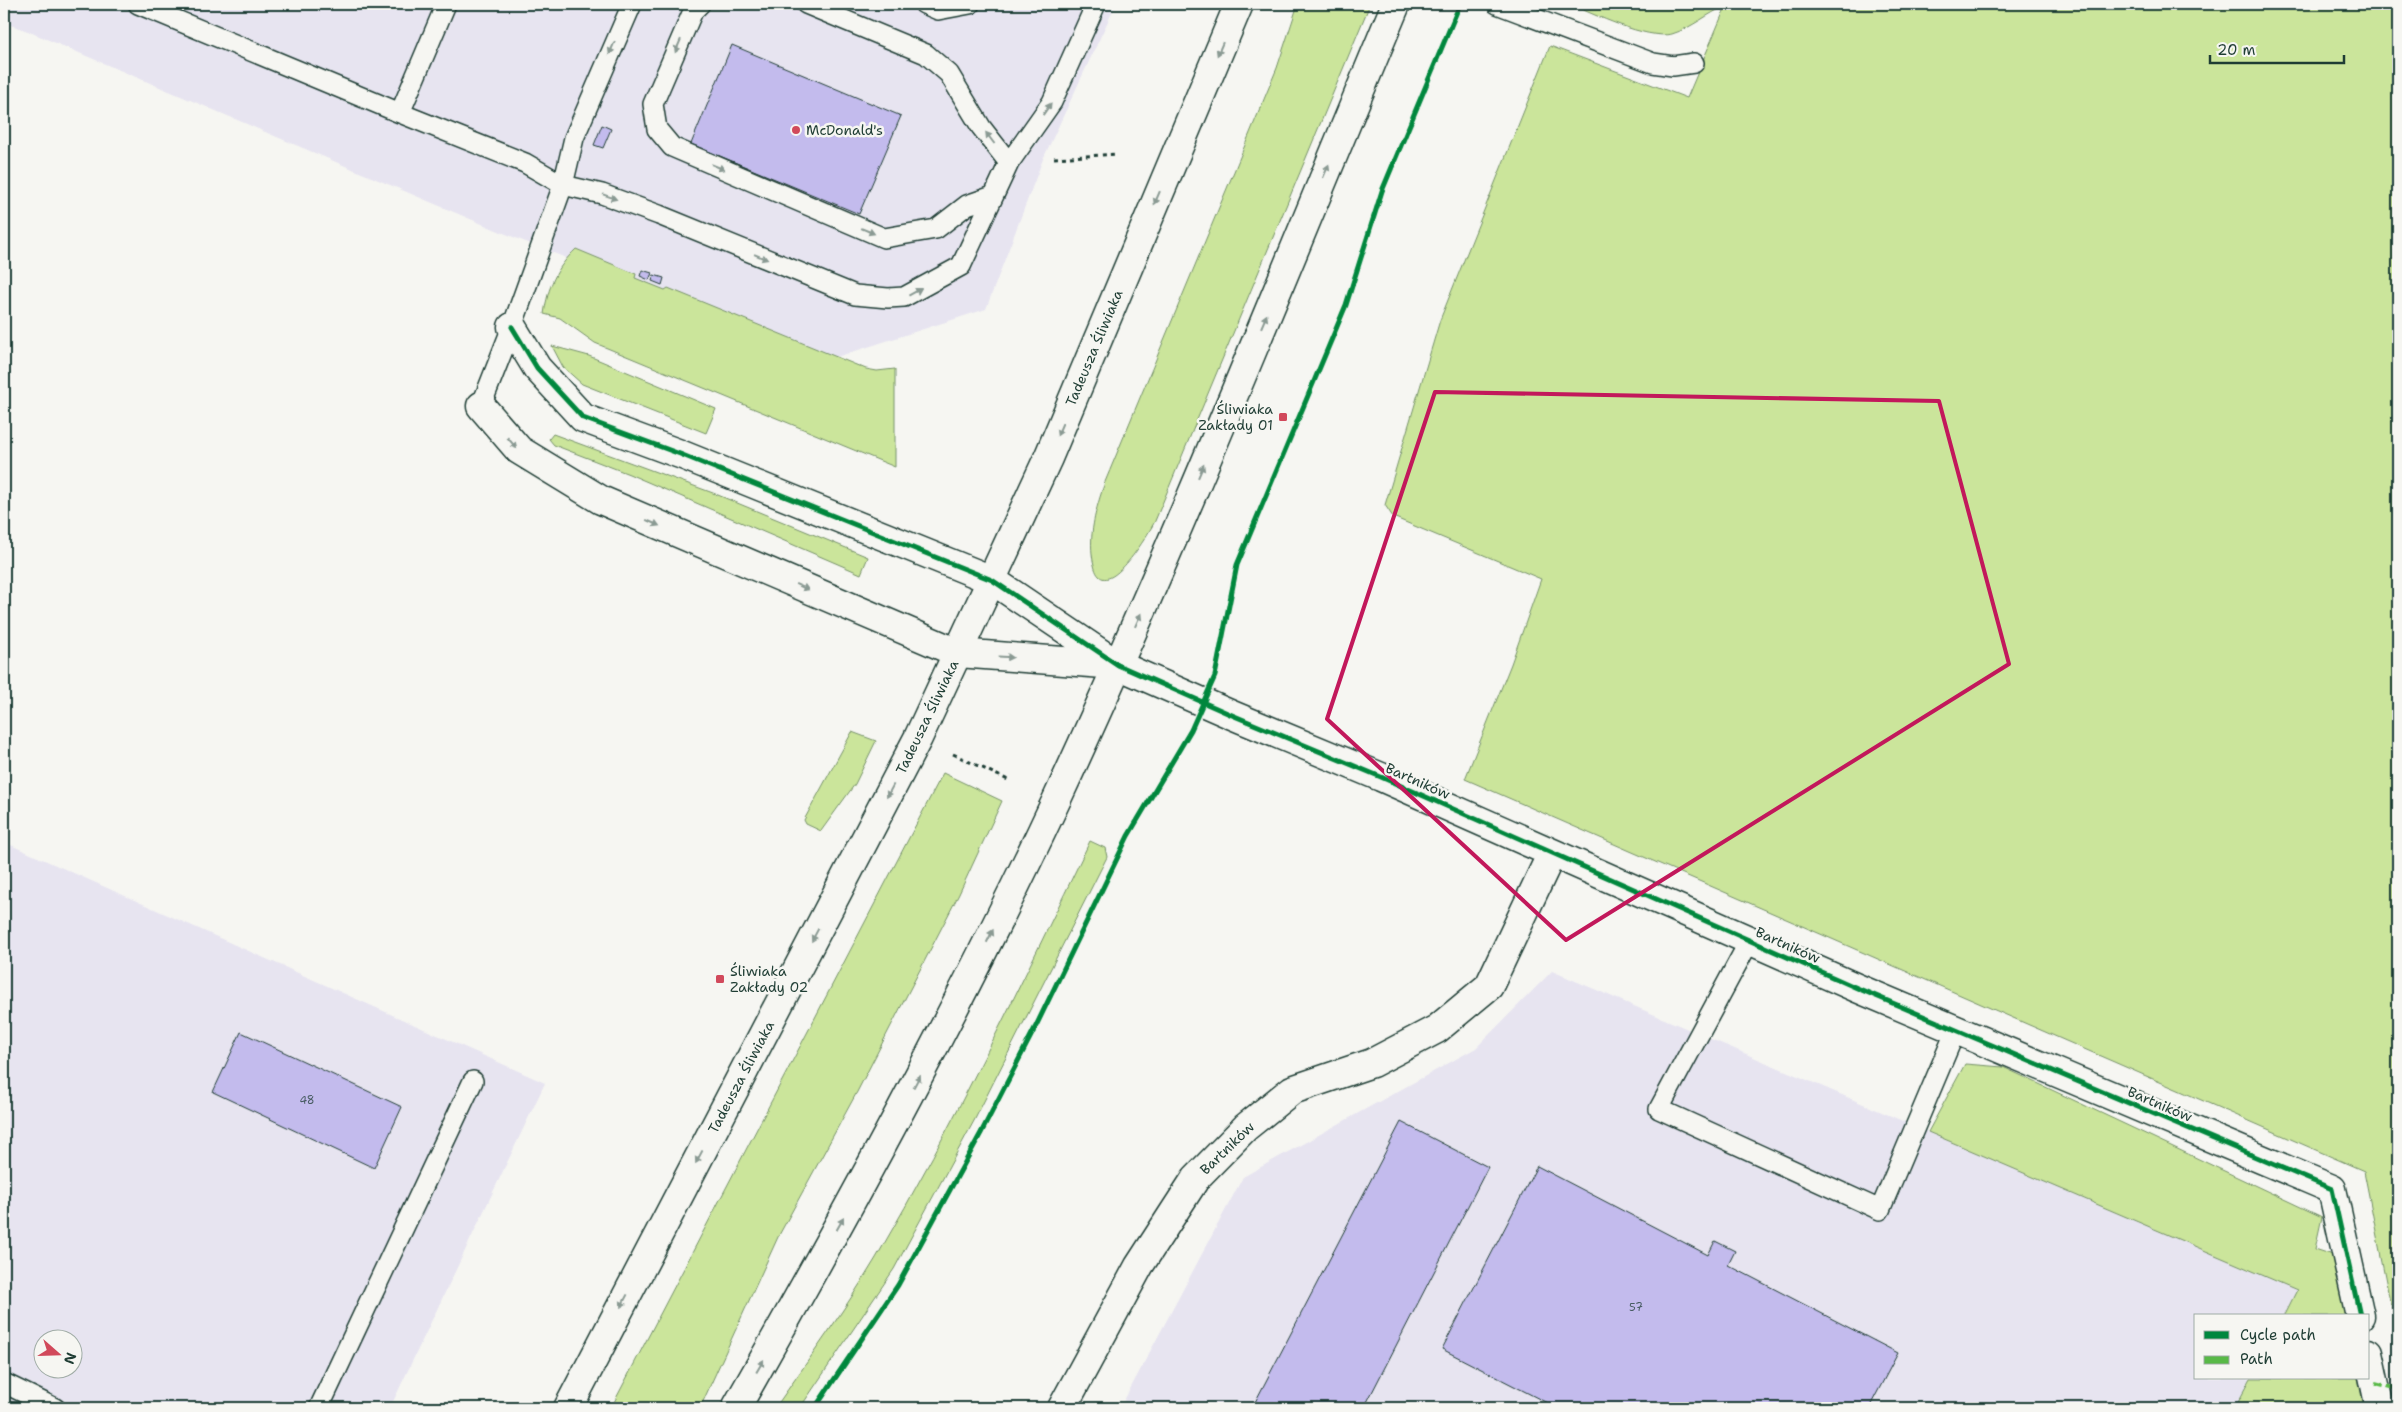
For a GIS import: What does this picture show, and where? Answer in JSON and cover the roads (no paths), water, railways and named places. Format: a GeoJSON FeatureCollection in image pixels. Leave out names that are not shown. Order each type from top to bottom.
{"type":"FeatureCollection","features":[{"type":"Feature","properties":{"kind":"street","name":"Tadeusza Śliwiaka"},"geometry":{"type":"LineString","coordinates":[[568,1408],[918,738],[1048,458],[1239,4]]}},
{"type":"Feature","properties":{"kind":"street"},"geometry":{"type":"LineString","coordinates":[[736,1408],[842,1221],[932,1052],[1052,810],[1171,543],[1396,4]]}},
{"type":"Feature","properties":{"kind":"street"},"geometry":{"type":"LineString","coordinates":[[512,327],[538,368],[583,418],[716,468],[992,580],[1118,665]]}},
{"type":"Feature","properties":{"kind":"street"},"geometry":{"type":"LineString","coordinates":[[481,406],[518,450],[601,500],[958,653],[1118,665]]}},
{"type":"Feature","properties":{"kind":"street","name":"Bartników"},"geometry":{"type":"LineString","coordinates":[[1118,665],[1956,1030],[2332,1189],[2360,1314]]}},
{"type":"Feature","properties":{"kind":"street","name":"Bartników"},"geometry":{"type":"LineString","coordinates":[[1062,1408],[1139,1266],[1196,1178],[1246,1127],[1292,1090],[1372,1063],[1429,1033],[1489,986],[1552,853]]}},
{"type":"Feature","properties":{"kind":"street"},"geometry":{"type":"LineString","coordinates":[[2370,1362],[2380,1408]]}},
{"type":"Feature","properties":{"kind":"lane"},"geometry":{"type":"LineString","coordinates":[[138,4],[400,113],[526,163],[563,185],[602,194],[660,215],[855,295],[888,298],[904,297],[961,266],[1008,163],[1052,102],[1096,4]]}},
{"type":"Feature","properties":{"kind":"lane"},"geometry":{"type":"LineString","coordinates":[[400,113],[446,4]]}},
{"type":"Feature","properties":{"kind":"lane"},"geometry":{"type":"LineString","coordinates":[[481,406],[512,327],[563,185],[574,138],[632,4]]}},
{"type":"Feature","properties":{"kind":"lane"},"geometry":{"type":"LineString","coordinates":[[700,4],[693,11],[653,104],[657,129],[672,147],[884,238],[936,229],[967,205],[993,196]]}},
{"type":"Feature","properties":{"kind":"lane"},"geometry":{"type":"LineString","coordinates":[[806,4],[926,54],[949,74],[981,127],[1008,163]]}},
{"type":"Feature","properties":{"kind":"lane"},"geometry":{"type":"LineString","coordinates":[[924,4],[938,10],[970,4]]}},
{"type":"Feature","properties":{"kind":"lane"},"geometry":{"type":"LineString","coordinates":[[1504,6],[1653,63],[1673,66],[1694,63]]}},
{"type":"Feature","properties":{"kind":"lane"},"geometry":{"type":"LineString","coordinates":[[1750,940],[1659,1109],[1880,1210],[1956,1030]]}},
{"type":"Feature","properties":{"kind":"lane"},"geometry":{"type":"LineString","coordinates":[[319,1408],[474,1081]]}},
{"type":"Feature","properties":{"kind":"lane"},"geometry":{"type":"LineString","coordinates":[[4,1383],[55,1408]]}},
{"type":"Feature","properties":{"kind":"place","name":"McDonald's"},"geometry":{"type":"Point","coordinates":[796,130]}},
{"type":"Feature","properties":{"kind":"place","name":"Śliwiaka Zakłady 01"},"geometry":{"type":"Point","coordinates":[1283,417]}},
{"type":"Feature","properties":{"kind":"place","name":"Śliwiaka Zakłady 02"},"geometry":{"type":"Point","coordinates":[720,979]}}]}
